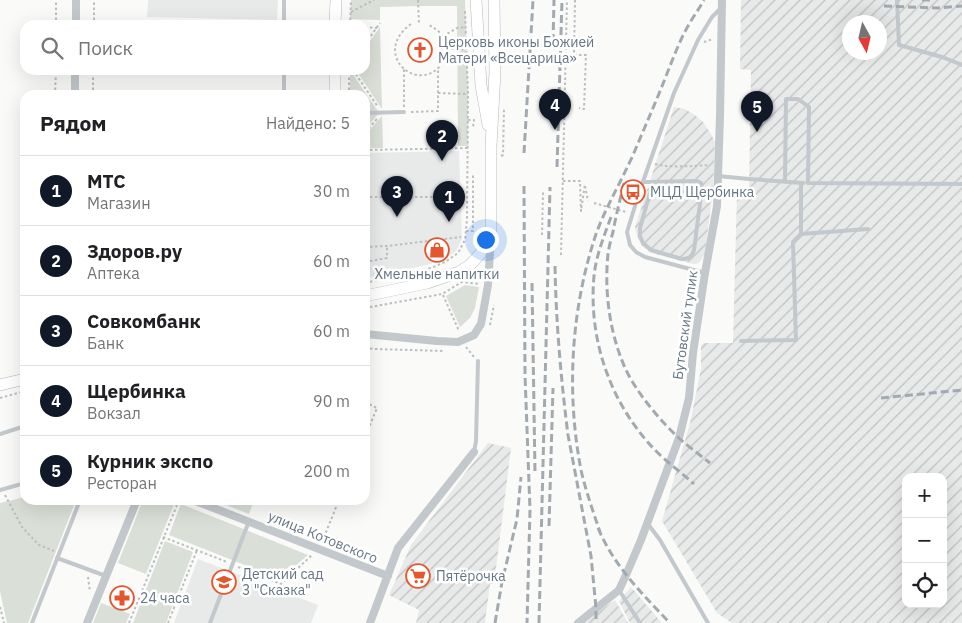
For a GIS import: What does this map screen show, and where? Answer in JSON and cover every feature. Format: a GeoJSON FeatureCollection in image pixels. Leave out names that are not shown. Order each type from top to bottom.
{"type":"FeatureCollection","features":[{"type":"Feature","properties":{"kind":"main road"},"geometry":{"type":"LineString","coordinates":[[336,0],[336,20]]}},
{"type":"Feature","properties":{"kind":"main road"},"geometry":{"type":"LineString","coordinates":[[476,0],[481,85],[491,146]]}},
{"type":"Feature","properties":{"kind":"main road"},"geometry":{"type":"LineString","coordinates":[[370,295],[426,283],[460,272],[480,254],[491,232],[491,146],[495,72],[494,0]]}},
{"type":"Feature","properties":{"kind":"main road"},"geometry":{"type":"LineString","coordinates":[[335,75],[335,90]]}},
{"type":"Feature","properties":{"kind":"main road"},"geometry":{"type":"LineString","coordinates":[[0,385],[20,380]]}},
{"type":"Feature","properties":{"kind":"street"},"geometry":{"type":"LineString","coordinates":[[76,0],[76,20]]}},
{"type":"Feature","properties":{"kind":"street","name":"Бутовский тупик"},"geometry":{"type":"LineString","coordinates":[[578,623],[619,590],[648,524],[679,438],[689,398],[693,353],[717,206],[722,3]]}},
{"type":"Feature","properties":{"kind":"street"},"geometry":{"type":"LineString","coordinates":[[75,75],[75,90]]}},
{"type":"Feature","properties":{"kind":"street"},"geometry":{"type":"LineString","coordinates":[[370,335],[437,342],[458,342],[474,335],[481,324],[488,285],[491,232]]}},
{"type":"Feature","properties":{"kind":"street"},"geometry":{"type":"LineString","coordinates":[[370,623],[398,548],[474,452]]}},
{"type":"Feature","properties":{"kind":"street"},"geometry":{"type":"LineString","coordinates":[[87,623],[135,505]]}},
{"type":"Feature","properties":{"kind":"street","name":"улица Котовского"},"geometry":{"type":"LineString","coordinates":[[206,505],[388,576]]}},
{"type":"Feature","properties":{"kind":"lane"},"geometry":{"type":"LineString","coordinates":[[284,0],[284,20]]}},
{"type":"Feature","properties":{"kind":"lane"},"geometry":{"type":"LineString","coordinates":[[897,0],[898,45],[942,57],[962,65]]}},
{"type":"Feature","properties":{"kind":"lane"},"geometry":{"type":"LineString","coordinates":[[705,272],[645,257],[636,252],[630,244],[627,232],[674,93],[698,40],[722,3]]}},
{"type":"Feature","properties":{"kind":"lane"},"geometry":{"type":"LineString","coordinates":[[284,75],[284,90]]}},
{"type":"Feature","properties":{"kind":"lane"},"geometry":{"type":"LineString","coordinates":[[785,182],[786,99],[798,99],[809,107],[808,183]]}},
{"type":"Feature","properties":{"kind":"lane"},"geometry":{"type":"LineString","coordinates":[[370,113],[404,112]]}},
{"type":"Feature","properties":{"kind":"lane"},"geometry":{"type":"LineString","coordinates":[[718,176],[808,183],[962,184]]}},
{"type":"Feature","properties":{"kind":"lane"},"geometry":{"type":"LineString","coordinates":[[644,182],[697,181],[701,183],[702,188],[694,250],[691,257],[687,259],[651,250],[643,243],[640,236],[640,228],[653,182]]}},
{"type":"Feature","properties":{"kind":"lane"},"geometry":{"type":"LineString","coordinates":[[801,182],[801,234]]}},
{"type":"Feature","properties":{"kind":"lane"},"geometry":{"type":"LineString","coordinates":[[741,341],[796,340],[793,242],[801,234],[868,230]]}},
{"type":"Feature","properties":{"kind":"lane"},"geometry":{"type":"LineString","coordinates":[[474,452],[476,441],[478,360]]}},
{"type":"Feature","properties":{"kind":"lane"},"geometry":{"type":"LineString","coordinates":[[0,434],[20,428]]}},
{"type":"Feature","properties":{"kind":"lane"},"geometry":{"type":"LineString","coordinates":[[1,490],[20,484]]}},
{"type":"Feature","properties":{"kind":"lane"},"geometry":{"type":"LineString","coordinates":[[32,623],[78,505]]}},
{"type":"Feature","properties":{"kind":"lane"},"geometry":{"type":"LineString","coordinates":[[210,623],[249,522]]}},
{"type":"Feature","properties":{"kind":"lane"},"geometry":{"type":"LineString","coordinates":[[648,524],[660,540],[708,623]]}},
{"type":"Feature","properties":{"kind":"lane"},"geometry":{"type":"LineString","coordinates":[[57,558],[106,576]]}},
{"type":"Feature","properties":{"kind":"lane"},"geometry":{"type":"LineString","coordinates":[[619,590],[640,623]]}},
{"type":"Feature","properties":{"kind":"lane"},"geometry":{"type":"LineString","coordinates":[[705,618],[712,623]]}},
{"type":"Feature","properties":{"kind":"path"},"geometry":{"type":"LineString","coordinates":[[56,0],[56,20]]}},
{"type":"Feature","properties":{"kind":"path"},"geometry":{"type":"LineString","coordinates":[[94,0],[94,20]]}},
{"type":"Feature","properties":{"kind":"path"},"geometry":{"type":"LineString","coordinates":[[350,20],[351,0]]}},
{"type":"Feature","properties":{"kind":"path"},"geometry":{"type":"LineString","coordinates":[[351,12],[374,0]]}},
{"type":"Feature","properties":{"kind":"path"},"geometry":{"type":"LineString","coordinates":[[418,0],[419,25]]}},
{"type":"Feature","properties":{"kind":"path"},"geometry":{"type":"LineString","coordinates":[[561,255],[568,0]]}},
{"type":"Feature","properties":{"kind":"path"},"geometry":{"type":"LineString","coordinates":[[575,0],[574,55],[586,55],[584,109],[579,108]]}},
{"type":"Feature","properties":{"kind":"path"},"geometry":{"type":"LineString","coordinates":[[370,282],[430,268],[445,262],[458,253],[464,240],[466,231],[468,148],[465,6]]}},
{"type":"Feature","properties":{"kind":"path"},"geometry":{"type":"LineString","coordinates":[[370,37],[380,23]]}},
{"type":"Feature","properties":{"kind":"path"},"geometry":{"type":"LineString","coordinates":[[411,24],[398,36],[395,52],[397,60],[404,68],[416,75],[432,73],[438,69],[447,53],[443,36],[437,29],[429,25]]}},
{"type":"Feature","properties":{"kind":"path"},"geometry":{"type":"LineString","coordinates":[[370,27],[377,28]]}},
{"type":"Feature","properties":{"kind":"path"},"geometry":{"type":"LineString","coordinates":[[443,36],[456,28],[466,28]]}},
{"type":"Feature","properties":{"kind":"path"},"geometry":{"type":"LineString","coordinates":[[704,42],[715,38]]}},
{"type":"Feature","properties":{"kind":"path"},"geometry":{"type":"LineString","coordinates":[[446,49],[467,49]]}},
{"type":"Feature","properties":{"kind":"path"},"geometry":{"type":"LineString","coordinates":[[404,68],[404,112],[438,111],[438,69]]}},
{"type":"Feature","properties":{"kind":"path"},"geometry":{"type":"LineString","coordinates":[[55,90],[56,75]]}},
{"type":"Feature","properties":{"kind":"path"},"geometry":{"type":"LineString","coordinates":[[93,90],[94,75]]}},
{"type":"Feature","properties":{"kind":"path"},"geometry":{"type":"LineString","coordinates":[[349,90],[351,75]]}},
{"type":"Feature","properties":{"kind":"path"},"geometry":{"type":"LineString","coordinates":[[355,75],[366,90]]}},
{"type":"Feature","properties":{"kind":"path"},"geometry":{"type":"LineString","coordinates":[[438,93],[468,94]]}},
{"type":"Feature","properties":{"kind":"path"},"geometry":{"type":"LineString","coordinates":[[370,96],[382,112],[370,126]]}},
{"type":"Feature","properties":{"kind":"path"},"geometry":{"type":"LineString","coordinates":[[499,159],[503,155],[504,110]]}},
{"type":"Feature","properties":{"kind":"path"},"geometry":{"type":"LineString","coordinates":[[468,120],[474,120],[474,127]]}},
{"type":"Feature","properties":{"kind":"path"},"geometry":{"type":"LineString","coordinates":[[370,150],[468,148]]}},
{"type":"Feature","properties":{"kind":"path"},"geometry":{"type":"LineString","coordinates":[[650,163],[680,167],[719,164]]}},
{"type":"Feature","properties":{"kind":"path"},"geometry":{"type":"LineString","coordinates":[[466,231],[473,231],[473,175]]}},
{"type":"Feature","properties":{"kind":"path"},"geometry":{"type":"LineString","coordinates":[[563,181],[580,181],[581,211],[585,184],[588,201]]}},
{"type":"Feature","properties":{"kind":"path"},"geometry":{"type":"LineString","coordinates":[[542,192],[542,235]]}},
{"type":"Feature","properties":{"kind":"path"},"geometry":{"type":"LineString","coordinates":[[370,197],[460,197]]}},
{"type":"Feature","properties":{"kind":"path"},"geometry":{"type":"LineString","coordinates":[[594,203],[626,212]]}},
{"type":"Feature","properties":{"kind":"path"},"geometry":{"type":"LineString","coordinates":[[370,247],[462,237]]}},
{"type":"Feature","properties":{"kind":"path"},"geometry":{"type":"LineString","coordinates":[[370,261],[387,258],[387,246]]}},
{"type":"Feature","properties":{"kind":"path"},"geometry":{"type":"LineString","coordinates":[[370,307],[442,294],[462,282],[488,285]]}},
{"type":"Feature","properties":{"kind":"path"},"geometry":{"type":"LineString","coordinates":[[442,294],[466,347],[478,360]]}},
{"type":"Feature","properties":{"kind":"path"},"geometry":{"type":"LineString","coordinates":[[0,398],[20,392]]}},
{"type":"Feature","properties":{"kind":"path"},"geometry":{"type":"LineString","coordinates":[[370,404],[377,408],[370,425]]}},
{"type":"Feature","properties":{"kind":"path"},"geometry":{"type":"LineString","coordinates":[[1,490],[22,527],[39,545],[59,553]]}},
{"type":"Feature","properties":{"kind":"path"},"geometry":{"type":"LineString","coordinates":[[129,623],[177,505]]}},
{"type":"Feature","properties":{"kind":"path"},"geometry":{"type":"LineString","coordinates":[[163,537],[281,584],[318,549],[337,505]]}},
{"type":"Feature","properties":{"kind":"path"},"geometry":{"type":"LineString","coordinates":[[168,623],[196,550]]}},
{"type":"Feature","properties":{"kind":"path"},"geometry":{"type":"LineString","coordinates":[[87,569],[90,593]]}},
{"type":"Feature","properties":{"kind":"path"},"geometry":{"type":"LineString","coordinates":[[0,607],[4,623]]}},
{"type":"Feature","properties":{"kind":"shaded area"},"geometry":{"type":"Polygon","coordinates":[[[148,0],[278,0],[277,20],[147,17],[148,0]]]}},
{"type":"Feature","properties":{"kind":"shaded area"},"geometry":{"type":"Polygon","coordinates":[[[351,0],[465,0],[468,146],[458,146],[457,6],[380,7],[380,20],[350,19],[351,0]]]}},
{"type":"Feature","properties":{"kind":"shaded area"},"geometry":{"type":"Polygon","coordinates":[[[741,0],[962,0],[962,623],[732,623],[717,613],[662,521],[690,423],[701,369],[701,345],[704,343],[733,343],[737,193],[749,192],[751,70],[740,69],[741,0]]]}},
{"type":"Feature","properties":{"kind":"shaded area"},"geometry":{"type":"Polygon","coordinates":[[[380,27],[382,109],[359,75],[370,75],[370,41],[380,27]]]}},
{"type":"Feature","properties":{"kind":"shaded area"},"geometry":{"type":"Polygon","coordinates":[[[350,75],[353,75],[363,90],[350,90],[350,75]]]}},
{"type":"Feature","properties":{"kind":"shaded area"},"geometry":{"type":"Polygon","coordinates":[[[370,100],[379,113],[370,123],[370,100]]]}},
{"type":"Feature","properties":{"kind":"shaded area"},"geometry":{"type":"Polygon","coordinates":[[[674,107],[685,109],[695,115],[703,122],[715,142],[713,189],[705,253],[698,263],[694,264],[651,253],[642,246],[635,227],[674,107]]]}},
{"type":"Feature","properties":{"kind":"shaded area"},"geometry":{"type":"Polygon","coordinates":[[[382,116],[383,148],[370,148],[370,129],[382,116]]]}},
{"type":"Feature","properties":{"kind":"shaded area"},"geometry":{"type":"Polygon","coordinates":[[[459,151],[462,239],[456,251],[444,260],[370,278],[370,153],[459,151]]]}},
{"type":"Feature","properties":{"kind":"shaded area"},"geometry":{"type":"Polygon","coordinates":[[[465,285],[479,287],[475,308],[470,318],[460,327],[446,296],[465,285]]]}},
{"type":"Feature","properties":{"kind":"shaded area"},"geometry":{"type":"Polygon","coordinates":[[[488,443],[511,448],[494,584],[490,584],[485,622],[487,623],[416,623],[419,610],[389,595],[411,545],[488,443]]]}},
{"type":"Feature","properties":{"kind":"shaded area"},"geometry":{"type":"Polygon","coordinates":[[[20,498],[20,505],[74,505],[28,623],[7,623],[0,591],[0,503],[20,498]]]}},
{"type":"Feature","properties":{"kind":"shaded area"},"geometry":{"type":"Polygon","coordinates":[[[141,505],[174,505],[146,574],[118,563],[141,505]]]}},
{"type":"Feature","properties":{"kind":"shaded area"},"geometry":{"type":"Polygon","coordinates":[[[181,505],[183,505],[308,555],[280,579],[169,535],[181,505]]]}},
{"type":"Feature","properties":{"kind":"shaded area"},"geometry":{"type":"Polygon","coordinates":[[[226,505],[252,505],[249,514],[226,505]]]}},
{"type":"Feature","properties":{"kind":"shaded area"},"geometry":{"type":"Polygon","coordinates":[[[165,541],[193,552],[166,623],[133,623],[165,541]]]}},
{"type":"Feature","properties":{"kind":"shaded area","name":"Детский сад 3 \"Сказка\""},"geometry":{"type":"Polygon","coordinates":[[[198,559],[318,605],[311,623],[174,623],[198,559]]]}},
{"type":"Feature","properties":{"kind":"shaded area"},"geometry":{"type":"Polygon","coordinates":[[[631,587],[662,623],[630,623],[619,601],[631,587]]]}},
{"type":"Feature","properties":{"kind":"shaded area"},"geometry":{"type":"Polygon","coordinates":[[[615,600],[628,623],[585,623],[596,613],[615,600]]]}},
{"type":"Feature","properties":{"kind":"shaded area"},"geometry":{"type":"Polygon","coordinates":[[[101,603],[130,614],[126,623],[93,623],[101,603]]]}},
{"type":"Feature","properties":{"kind":"railway"},"geometry":{"type":"LineString","coordinates":[[524,153],[533,0]]}},
{"type":"Feature","properties":{"kind":"railway"},"geometry":{"type":"LineString","coordinates":[[553,42],[554,0]]}},
{"type":"Feature","properties":{"kind":"railway"},"geometry":{"type":"LineString","coordinates":[[557,167],[562,0]]}},
{"type":"Feature","properties":{"kind":"railway"},"geometry":{"type":"LineString","coordinates":[[601,535],[581,470],[576,441],[573,381],[574,351],[576,321],[581,292],[600,223],[631,159],[682,37],[704,0]]}},
{"type":"Feature","properties":{"kind":"railway"},"geometry":{"type":"LineString","coordinates":[[922,0],[932,0]]}},
{"type":"Feature","properties":{"kind":"railway"},"geometry":{"type":"LineString","coordinates":[[884,6],[937,8],[962,6]]}},
{"type":"Feature","properties":{"kind":"railway"},"geometry":{"type":"LineString","coordinates":[[624,183],[608,254],[607,269],[608,299],[612,328],[620,357],[636,388],[650,407],[680,439],[710,463]]}},
{"type":"Feature","properties":{"kind":"railway"},"geometry":{"type":"LineString","coordinates":[[524,186],[525,375],[530,510],[527,623]]}},
{"type":"Feature","properties":{"kind":"railway"},"geometry":{"type":"LineString","coordinates":[[539,623],[550,187]]}},
{"type":"Feature","properties":{"kind":"railway"},"geometry":{"type":"LineString","coordinates":[[611,217],[597,261],[593,300],[599,347],[606,370],[626,413],[640,433],[656,451],[694,484]]}},
{"type":"Feature","properties":{"kind":"railway"},"geometry":{"type":"LineString","coordinates":[[555,266],[565,414],[591,556],[596,623]]}},
{"type":"Feature","properties":{"kind":"railway"},"geometry":{"type":"LineString","coordinates":[[532,283],[535,473]]}},
{"type":"Feature","properties":{"kind":"railway"},"geometry":{"type":"LineString","coordinates":[[549,526],[553,388]]}},
{"type":"Feature","properties":{"kind":"railway"},"geometry":{"type":"LineString","coordinates":[[881,398],[962,390]]}},
{"type":"Feature","properties":{"kind":"railway"},"geometry":{"type":"LineString","coordinates":[[495,623],[502,582],[517,519],[521,477]]}},
{"type":"Feature","properties":{"kind":"railway"},"geometry":{"type":"LineString","coordinates":[[598,528],[612,555],[621,567],[640,591],[670,623]]}},
{"type":"Feature","properties":{"kind":"place","name":"Церковь иконы Божией Матери «Всецарица»"},"geometry":{"type":"Point","coordinates":[420,50]}},
{"type":"Feature","properties":{"kind":"place","name":"Щербинка"},"geometry":{"type":"Point","coordinates":[555,130]}},
{"type":"Feature","properties":{"kind":"place","name":"Курник экспо"},"geometry":{"type":"Point","coordinates":[757,132]}},
{"type":"Feature","properties":{"kind":"place","name":"Здоров.ру"},"geometry":{"type":"Point","coordinates":[442,161]}},
{"type":"Feature","properties":{"kind":"place","name":"МЦД Щербинка"},"geometry":{"type":"Point","coordinates":[633,192]}},
{"type":"Feature","properties":{"kind":"place","name":"Совкомбанк"},"geometry":{"type":"Point","coordinates":[397,217]}},
{"type":"Feature","properties":{"kind":"place","name":"МТС"},"geometry":{"type":"Point","coordinates":[449,222]}},
{"type":"Feature","properties":{"kind":"place","name":"Хмельные напитки"},"geometry":{"type":"Point","coordinates":[437,250]}},
{"type":"Feature","properties":{"kind":"place","name":"Пятёрочка"},"geometry":{"type":"Point","coordinates":[418,576]}},
{"type":"Feature","properties":{"kind":"place","name":"Детский сад 3 \"Сказка\""},"geometry":{"type":"Point","coordinates":[224,582]}},
{"type":"Feature","properties":{"kind":"place","name":"24 часа"},"geometry":{"type":"Point","coordinates":[122,598]}}]}
